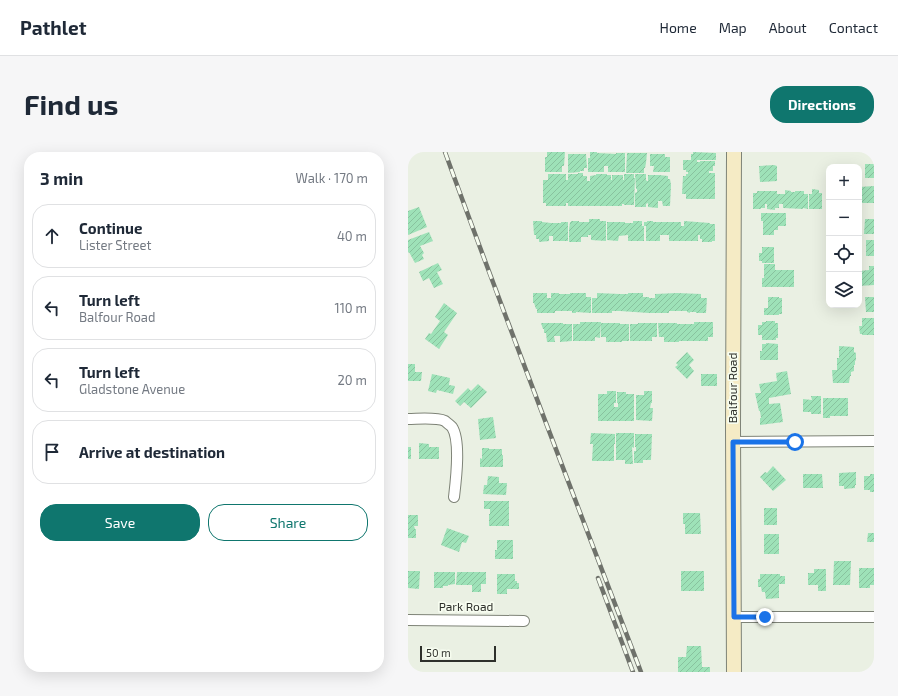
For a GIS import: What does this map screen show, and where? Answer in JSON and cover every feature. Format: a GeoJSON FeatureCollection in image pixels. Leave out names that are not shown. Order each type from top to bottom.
{"type":"FeatureCollection","features":[{"type":"Feature","properties":{"kind":"main road","name":"Balfour Road"},"geometry":{"type":"LineString","coordinates":[[734,152],[734,672]]}},
{"type":"Feature","properties":{"kind":"street"},"geometry":{"type":"LineString","coordinates":[[408,419],[434,419],[443,421],[451,426],[455,434],[457,470],[454,497]]}},
{"type":"Feature","properties":{"kind":"street"},"geometry":{"type":"LineString","coordinates":[[733,442],[874,441]]}},
{"type":"Feature","properties":{"kind":"street"},"geometry":{"type":"LineString","coordinates":[[734,617],[874,617]]}},
{"type":"Feature","properties":{"kind":"street","name":"Park Road"},"geometry":{"type":"LineString","coordinates":[[408,620],[524,620]]}},
{"type":"Feature","properties":{"kind":"building"},"geometry":{"type":"Polygon","coordinates":[[[547,152],[565,152],[562,172],[545,172],[545,157],[547,157],[547,152]]]}},
{"type":"Feature","properties":{"kind":"building"},"geometry":{"type":"Polygon","coordinates":[[[590,152],[616,154],[625,153],[625,172],[608,172],[608,166],[604,166],[604,172],[588,172],[588,158],[590,158],[590,152]]]}},
{"type":"Feature","properties":{"kind":"building"},"geometry":{"type":"Polygon","coordinates":[[[693,152],[716,153],[716,160],[697,160],[697,162],[715,161],[713,171],[709,171],[709,173],[715,173],[715,199],[686,199],[686,194],[682,194],[683,176],[688,174],[686,170],[683,170],[683,160],[691,160],[691,154],[693,154],[693,152]]]}},
{"type":"Feature","properties":{"kind":"building"},"geometry":{"type":"Polygon","coordinates":[[[627,153],[647,153],[644,173],[626,173],[627,153]]]}},
{"type":"Feature","properties":{"kind":"building"},"geometry":{"type":"Polygon","coordinates":[[[568,154],[586,154],[587,168],[584,168],[584,171],[568,173],[568,154]]]}},
{"type":"Feature","properties":{"kind":"building"},"geometry":{"type":"Polygon","coordinates":[[[650,154],[665,154],[665,157],[670,157],[670,172],[653,172],[654,166],[650,166],[650,154]]]}},
{"type":"Feature","properties":{"kind":"building"},"geometry":{"type":"Polygon","coordinates":[[[865,164],[874,164],[874,178],[865,178],[865,164]]]}},
{"type":"Feature","properties":{"kind":"building"},"geometry":{"type":"Polygon","coordinates":[[[759,166],[777,166],[777,181],[760,182],[759,166]]]}},
{"type":"Feature","properties":{"kind":"building"},"geometry":{"type":"Polygon","coordinates":[[[583,173],[583,176],[587,176],[587,181],[590,181],[590,176],[596,174],[611,175],[611,180],[612,175],[623,175],[624,180],[624,174],[634,174],[634,205],[568,206],[568,203],[566,203],[566,206],[546,206],[546,203],[543,203],[543,180],[548,180],[548,174],[566,174],[566,180],[568,180],[568,174],[583,173]]]}},
{"type":"Feature","properties":{"kind":"building"},"geometry":{"type":"Polygon","coordinates":[[[635,174],[646,174],[647,181],[648,175],[668,176],[671,185],[670,206],[663,206],[662,201],[658,201],[658,208],[648,207],[648,203],[646,204],[646,207],[635,207],[635,193],[637,192],[637,189],[635,174]]]}},
{"type":"Feature","properties":{"kind":"building"},"geometry":{"type":"Polygon","coordinates":[[[874,186],[874,203],[862,203],[862,187],[874,186]]]}},
{"type":"Feature","properties":{"kind":"building"},"geometry":{"type":"Polygon","coordinates":[[[812,189],[819,190],[819,193],[822,193],[822,209],[809,209],[809,194],[812,194],[812,189]]]}},
{"type":"Feature","properties":{"kind":"building"},"geometry":{"type":"Polygon","coordinates":[[[785,190],[791,192],[804,191],[804,194],[808,194],[808,209],[783,208],[783,204],[779,204],[779,208],[775,208],[775,210],[767,209],[767,204],[765,204],[765,208],[753,209],[753,193],[757,193],[757,191],[777,191],[777,194],[785,194],[785,190]]]}},
{"type":"Feature","properties":{"kind":"building"},"geometry":{"type":"Polygon","coordinates":[[[419,207],[427,227],[408,235],[408,211],[419,207]]]}},
{"type":"Feature","properties":{"kind":"building"},"geometry":{"type":"Polygon","coordinates":[[[761,213],[786,213],[786,226],[778,226],[778,230],[774,230],[774,235],[763,235],[763,221],[761,221],[761,213]]]}},
{"type":"Feature","properties":{"kind":"building"},"geometry":{"type":"Polygon","coordinates":[[[589,219],[600,219],[600,221],[606,221],[606,241],[591,240],[591,235],[588,235],[588,237],[581,237],[581,242],[569,242],[570,222],[589,222],[589,219]]]}},
{"type":"Feature","properties":{"kind":"building"},"geometry":{"type":"Polygon","coordinates":[[[865,219],[874,219],[874,234],[864,234],[865,219]]]}},
{"type":"Feature","properties":{"kind":"building"},"geometry":{"type":"Polygon","coordinates":[[[533,221],[551,223],[568,222],[568,241],[553,241],[553,236],[549,236],[549,241],[539,242],[539,239],[536,239],[536,235],[534,235],[533,221]]]}},
{"type":"Feature","properties":{"kind":"building"},"geometry":{"type":"Polygon","coordinates":[[[633,221],[642,221],[642,226],[644,226],[644,241],[628,241],[628,235],[619,236],[618,241],[607,240],[607,222],[633,223],[633,221]]]}},
{"type":"Feature","properties":{"kind":"building"},"geometry":{"type":"Polygon","coordinates":[[[684,221],[715,224],[715,241],[702,242],[700,235],[698,235],[698,241],[669,241],[669,235],[660,235],[660,241],[646,241],[646,226],[644,226],[644,222],[681,222],[681,226],[684,226],[684,221]]]}},
{"type":"Feature","properties":{"kind":"building"},"geometry":{"type":"Polygon","coordinates":[[[429,232],[433,241],[420,246],[424,253],[422,255],[424,259],[415,263],[409,252],[408,253],[408,240],[429,232]]]}},
{"type":"Feature","properties":{"kind":"building"},"geometry":{"type":"Polygon","coordinates":[[[866,240],[874,240],[874,256],[866,256],[866,240]]]}},
{"type":"Feature","properties":{"kind":"building"},"geometry":{"type":"Polygon","coordinates":[[[762,247],[774,247],[774,263],[762,263],[762,261],[759,261],[759,253],[762,253],[762,247]]]}},
{"type":"Feature","properties":{"kind":"building"},"geometry":{"type":"Polygon","coordinates":[[[438,263],[442,270],[437,272],[443,284],[434,288],[429,278],[423,281],[419,272],[438,263]]]}},
{"type":"Feature","properties":{"kind":"building"},"geometry":{"type":"Polygon","coordinates":[[[764,264],[775,264],[775,270],[794,270],[794,287],[762,287],[762,278],[764,278],[764,264]]]}},
{"type":"Feature","properties":{"kind":"building"},"geometry":{"type":"Polygon","coordinates":[[[869,266],[874,266],[874,285],[862,286],[862,271],[869,270],[869,266]]]}},
{"type":"Feature","properties":{"kind":"building"},"geometry":{"type":"Polygon","coordinates":[[[533,293],[547,293],[547,298],[551,298],[551,293],[586,293],[586,297],[591,297],[591,313],[555,311],[555,313],[537,313],[537,309],[533,303],[533,293]]]}},
{"type":"Feature","properties":{"kind":"building"},"geometry":{"type":"Polygon","coordinates":[[[597,293],[620,294],[620,311],[612,311],[612,313],[592,313],[592,298],[597,298],[597,293]]]}},
{"type":"Feature","properties":{"kind":"building"},"geometry":{"type":"Polygon","coordinates":[[[643,293],[643,297],[649,297],[649,313],[620,311],[620,294],[643,293]]]}},
{"type":"Feature","properties":{"kind":"building"},"geometry":{"type":"Polygon","coordinates":[[[655,294],[701,294],[701,298],[707,298],[706,313],[669,311],[669,313],[649,313],[649,298],[655,298],[655,294]]]}},
{"type":"Feature","properties":{"kind":"building"},"geometry":{"type":"Polygon","coordinates":[[[768,297],[782,298],[782,314],[764,315],[764,308],[768,308],[768,297]]]}},
{"type":"Feature","properties":{"kind":"building"},"geometry":{"type":"Polygon","coordinates":[[[865,297],[874,297],[874,312],[866,312],[865,297]]]}},
{"type":"Feature","properties":{"kind":"building"},"geometry":{"type":"Polygon","coordinates":[[[444,303],[457,313],[444,332],[448,335],[439,349],[425,339],[429,333],[431,334],[440,321],[435,317],[444,303]]]}},
{"type":"Feature","properties":{"kind":"building"},"geometry":{"type":"Polygon","coordinates":[[[862,318],[874,318],[874,335],[860,334],[859,326],[862,326],[862,318]]]}},
{"type":"Feature","properties":{"kind":"building"},"geometry":{"type":"Polygon","coordinates":[[[775,321],[775,323],[778,323],[778,338],[776,338],[776,340],[762,340],[762,335],[758,335],[758,325],[762,325],[762,322],[775,321]]]}},
{"type":"Feature","properties":{"kind":"building"},"geometry":{"type":"Polygon","coordinates":[[[580,322],[601,322],[600,338],[595,337],[595,341],[573,341],[573,324],[580,324],[580,322]]]}},
{"type":"Feature","properties":{"kind":"building"},"geometry":{"type":"Polygon","coordinates":[[[694,322],[713,322],[713,337],[708,337],[708,341],[664,342],[664,337],[659,337],[658,323],[694,324],[694,322]]]}},
{"type":"Feature","properties":{"kind":"building"},"geometry":{"type":"Polygon","coordinates":[[[541,323],[572,324],[572,341],[560,342],[560,336],[554,336],[555,342],[547,342],[546,333],[544,333],[541,323]]]}},
{"type":"Feature","properties":{"kind":"building"},"geometry":{"type":"Polygon","coordinates":[[[601,323],[629,324],[629,341],[606,342],[606,337],[601,337],[601,323]]]}},
{"type":"Feature","properties":{"kind":"building"},"geometry":{"type":"Polygon","coordinates":[[[657,323],[657,337],[652,337],[652,341],[630,341],[630,324],[657,323]]]}},
{"type":"Feature","properties":{"kind":"building"},"geometry":{"type":"Polygon","coordinates":[[[762,344],[778,344],[778,360],[760,360],[762,344]]]}},
{"type":"Feature","properties":{"kind":"building"},"geometry":{"type":"Polygon","coordinates":[[[839,346],[854,347],[854,352],[856,353],[854,371],[851,372],[849,383],[833,383],[832,370],[837,370],[839,346]]]}},
{"type":"Feature","properties":{"kind":"building"},"geometry":{"type":"Polygon","coordinates":[[[687,352],[694,360],[689,365],[694,371],[687,379],[675,367],[678,365],[676,363],[687,352]]]}},
{"type":"Feature","properties":{"kind":"building"},"geometry":{"type":"Polygon","coordinates":[[[408,364],[415,364],[415,372],[422,372],[421,381],[408,381],[408,364]]]}},
{"type":"Feature","properties":{"kind":"building"},"geometry":{"type":"Polygon","coordinates":[[[787,371],[791,394],[769,398],[769,404],[780,403],[783,422],[760,425],[760,411],[755,393],[761,393],[759,384],[777,381],[776,373],[787,371]]]}},
{"type":"Feature","properties":{"kind":"building"},"geometry":{"type":"Polygon","coordinates":[[[432,374],[450,378],[449,385],[455,386],[453,394],[437,390],[436,393],[428,391],[432,374]]]}},
{"type":"Feature","properties":{"kind":"building"},"geometry":{"type":"Polygon","coordinates":[[[701,374],[717,374],[717,386],[701,386],[701,374]]]}},
{"type":"Feature","properties":{"kind":"building"},"geometry":{"type":"Polygon","coordinates":[[[478,384],[487,392],[471,408],[464,402],[460,406],[455,401],[468,388],[471,391],[478,384]]]}},
{"type":"Feature","properties":{"kind":"building"},"geometry":{"type":"Polygon","coordinates":[[[607,391],[616,391],[616,403],[614,403],[614,407],[618,407],[617,392],[634,394],[634,421],[598,421],[598,394],[607,394],[607,391]]]}},
{"type":"Feature","properties":{"kind":"building"},"geometry":{"type":"Polygon","coordinates":[[[644,391],[652,391],[652,403],[650,408],[653,408],[652,421],[636,420],[636,395],[644,395],[644,391]]]}},
{"type":"Feature","properties":{"kind":"building"},"geometry":{"type":"Polygon","coordinates":[[[811,396],[821,396],[821,414],[803,412],[803,399],[812,400],[811,396]]]}},
{"type":"Feature","properties":{"kind":"building"},"geometry":{"type":"Polygon","coordinates":[[[823,398],[848,398],[848,416],[830,416],[830,418],[823,418],[823,398]]]}},
{"type":"Feature","properties":{"kind":"building"},"geometry":{"type":"Polygon","coordinates":[[[493,417],[496,438],[480,440],[478,419],[493,417]]]}},
{"type":"Feature","properties":{"kind":"building"},"geometry":{"type":"Polygon","coordinates":[[[591,433],[615,434],[614,461],[592,461],[593,444],[590,444],[591,433]]]}},
{"type":"Feature","properties":{"kind":"building"},"geometry":{"type":"Polygon","coordinates":[[[616,433],[634,433],[634,448],[632,447],[633,464],[625,464],[625,460],[616,460],[616,433]]]}},
{"type":"Feature","properties":{"kind":"building"},"geometry":{"type":"Polygon","coordinates":[[[635,434],[652,434],[651,460],[643,460],[643,463],[634,463],[634,451],[636,451],[635,434]]]}},
{"type":"Feature","properties":{"kind":"building"},"geometry":{"type":"Polygon","coordinates":[[[419,443],[429,444],[429,447],[439,447],[439,459],[419,459],[419,443]]]}},
{"type":"Feature","properties":{"kind":"building"},"geometry":{"type":"Polygon","coordinates":[[[408,447],[411,447],[411,459],[408,459],[408,447]]]}},
{"type":"Feature","properties":{"kind":"building"},"geometry":{"type":"Polygon","coordinates":[[[482,448],[502,449],[503,467],[480,467],[482,448]]]}},
{"type":"Feature","properties":{"kind":"building"},"geometry":{"type":"Polygon","coordinates":[[[773,466],[786,480],[773,491],[760,477],[765,472],[767,473],[773,466]]]}},
{"type":"Feature","properties":{"kind":"building"},"geometry":{"type":"Polygon","coordinates":[[[856,472],[855,488],[844,489],[844,486],[839,486],[839,473],[856,472]]]}},
{"type":"Feature","properties":{"kind":"building"},"geometry":{"type":"Polygon","coordinates":[[[803,474],[822,474],[823,488],[803,488],[803,474]]]}},
{"type":"Feature","properties":{"kind":"building"},"geometry":{"type":"Polygon","coordinates":[[[870,474],[874,474],[874,492],[864,490],[864,476],[870,476],[870,474]]]}},
{"type":"Feature","properties":{"kind":"building"},"geometry":{"type":"Polygon","coordinates":[[[488,476],[499,477],[499,483],[507,483],[506,495],[483,494],[484,485],[487,485],[488,476]]]}},
{"type":"Feature","properties":{"kind":"building"},"geometry":{"type":"Polygon","coordinates":[[[484,501],[509,501],[509,526],[489,526],[490,509],[484,509],[484,501]]]}},
{"type":"Feature","properties":{"kind":"building"},"geometry":{"type":"Polygon","coordinates":[[[764,508],[777,508],[777,525],[764,525],[764,508]]]}},
{"type":"Feature","properties":{"kind":"building"},"geometry":{"type":"Polygon","coordinates":[[[683,513],[700,513],[701,534],[685,534],[683,513]]]}},
{"type":"Feature","properties":{"kind":"building"},"geometry":{"type":"Polygon","coordinates":[[[408,515],[418,515],[418,526],[414,526],[416,529],[416,538],[408,538],[408,515]]]}},
{"type":"Feature","properties":{"kind":"building"},"geometry":{"type":"Polygon","coordinates":[[[447,528],[469,536],[466,543],[462,542],[459,552],[441,545],[447,528]]]}},
{"type":"Feature","properties":{"kind":"building"},"geometry":{"type":"Polygon","coordinates":[[[868,533],[874,533],[874,542],[867,542],[868,533]]]}},
{"type":"Feature","properties":{"kind":"building"},"geometry":{"type":"Polygon","coordinates":[[[764,534],[779,534],[779,554],[764,554],[764,534]]]}},
{"type":"Feature","properties":{"kind":"building"},"geometry":{"type":"Polygon","coordinates":[[[497,540],[513,540],[513,559],[495,559],[497,540]]]}},
{"type":"Feature","properties":{"kind":"building"},"geometry":{"type":"Polygon","coordinates":[[[834,561],[851,561],[850,585],[833,585],[834,561]]]}},
{"type":"Feature","properties":{"kind":"building"},"geometry":{"type":"Polygon","coordinates":[[[859,568],[874,568],[874,585],[870,585],[870,588],[859,588],[859,568]]]}},
{"type":"Feature","properties":{"kind":"building"},"geometry":{"type":"Polygon","coordinates":[[[814,569],[826,569],[826,591],[818,591],[818,585],[808,585],[808,573],[814,573],[814,569]]]}},
{"type":"Feature","properties":{"kind":"building"},"geometry":{"type":"Polygon","coordinates":[[[408,571],[420,571],[419,589],[408,588],[408,571]]]}},
{"type":"Feature","properties":{"kind":"building"},"geometry":{"type":"Polygon","coordinates":[[[681,571],[704,571],[704,591],[681,591],[681,571]]]}},
{"type":"Feature","properties":{"kind":"building"},"geometry":{"type":"Polygon","coordinates":[[[434,572],[455,572],[455,584],[443,586],[443,588],[434,588],[434,572]]]}},
{"type":"Feature","properties":{"kind":"building"},"geometry":{"type":"Polygon","coordinates":[[[457,572],[486,572],[486,584],[481,584],[481,592],[472,592],[472,585],[456,585],[457,572]]]}},
{"type":"Feature","properties":{"kind":"building"},"geometry":{"type":"Polygon","coordinates":[[[497,574],[515,574],[515,581],[519,583],[519,589],[507,589],[507,594],[497,594],[497,574]]]}},
{"type":"Feature","properties":{"kind":"building"},"geometry":{"type":"Polygon","coordinates":[[[760,574],[780,574],[780,576],[785,576],[785,584],[779,584],[779,598],[766,599],[765,592],[762,592],[761,587],[758,587],[758,579],[760,579],[760,574]]]}},
{"type":"Feature","properties":{"kind":"building"},"geometry":{"type":"Polygon","coordinates":[[[687,646],[701,646],[702,667],[710,667],[710,672],[678,672],[678,657],[686,657],[687,646]]]}},
{"type":"Feature","properties":{"kind":"railway"},"geometry":{"type":"LineString","coordinates":[[445,152],[517,347],[641,672]]}},
{"type":"Feature","properties":{"kind":"railway"},"geometry":{"type":"LineString","coordinates":[[598,578],[633,672]]}},
{"type":"Feature","properties":{"kind":"route"},"geometry":{"type":"LineString","coordinates":[[765,617],[734,617],[733,442],[795,442]]}}]}
